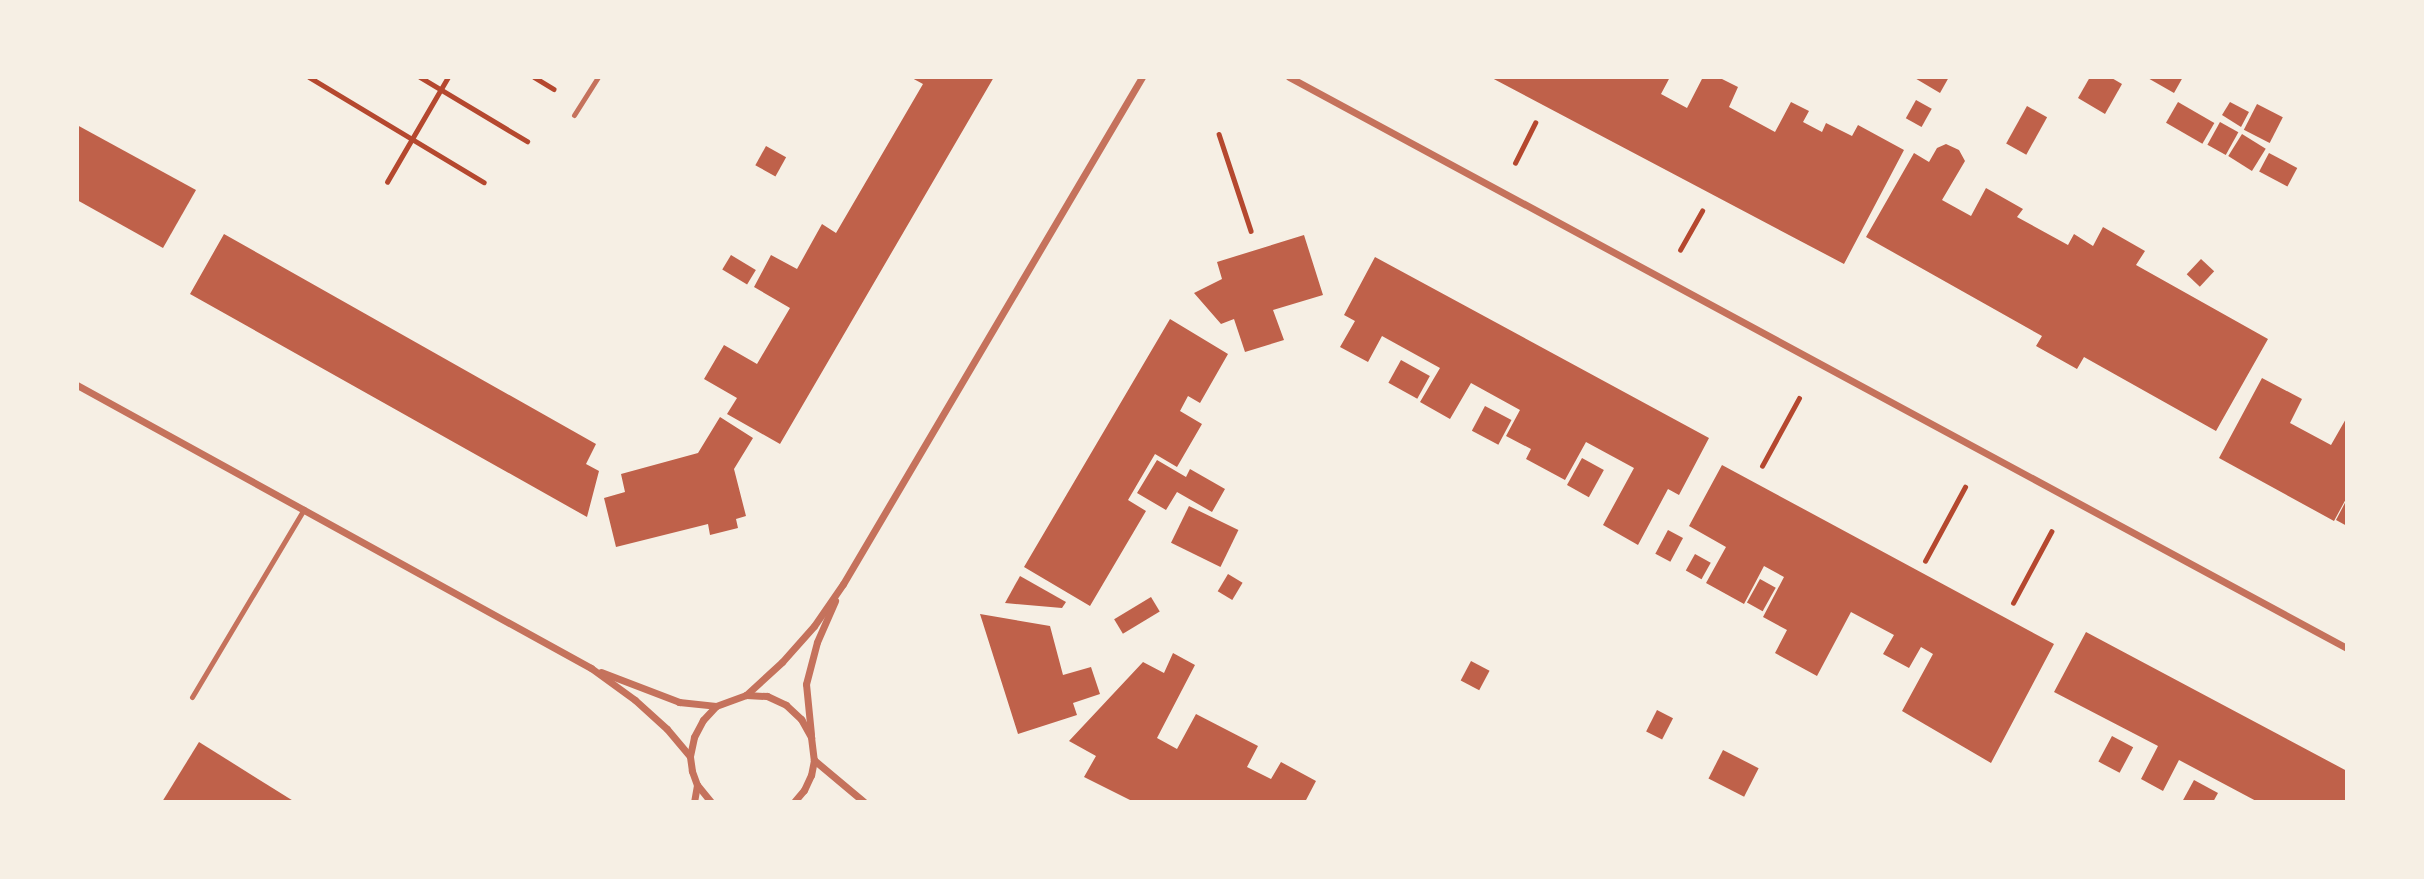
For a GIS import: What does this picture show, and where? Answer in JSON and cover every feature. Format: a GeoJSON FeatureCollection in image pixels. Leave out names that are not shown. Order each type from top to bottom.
{"type":"FeatureCollection","features":[{"type":"Feature","properties":{"kind":"street"},"geometry":{"type":"LineString","coordinates":[[591,668],[679,702],[716,706],[746,695],[782,662],[814,626],[843,584],[1142,77]]}},
{"type":"Feature","properties":{"kind":"street"},"geometry":{"type":"LineString","coordinates":[[1289,77],[2347,648]]}},
{"type":"Feature","properties":{"kind":"street"},"geometry":{"type":"LineString","coordinates":[[77,385],[591,668],[635,700],[667,729],[690,755]]}},
{"type":"Feature","properties":{"kind":"street"},"geometry":{"type":"LineString","coordinates":[[793,802],[804,790],[814,760],[806,684],[817,642],[843,584]]}},
{"type":"Feature","properties":{"kind":"street"},"geometry":{"type":"LineString","coordinates":[[746,695],[767,696],[786,705],[801,719],[811,737]]}},
{"type":"Feature","properties":{"kind":"street"},"geometry":{"type":"LineString","coordinates":[[694,802],[697,785],[690,755],[694,737],[703,720],[716,706]]}},
{"type":"Feature","properties":{"kind":"street"},"geometry":{"type":"LineString","coordinates":[[814,760],[864,802]]}},
{"type":"Feature","properties":{"kind":"street"},"geometry":{"type":"LineString","coordinates":[[697,785],[710,802]]}},
{"type":"Feature","properties":{"kind":"lane"},"geometry":{"type":"LineString","coordinates":[[574,115],[598,77]]}},
{"type":"Feature","properties":{"kind":"lane"},"geometry":{"type":"LineString","coordinates":[[192,697],[304,509]]}},
{"type":"Feature","properties":{"kind":"path"},"geometry":{"type":"LineString","coordinates":[[309,77],[484,182]]}},
{"type":"Feature","properties":{"kind":"path"},"geometry":{"type":"LineString","coordinates":[[421,77],[527,141]]}},
{"type":"Feature","properties":{"kind":"path"},"geometry":{"type":"LineString","coordinates":[[387,182],[448,77]]}},
{"type":"Feature","properties":{"kind":"path"},"geometry":{"type":"LineString","coordinates":[[1514,165],[1535,123]]}},
{"type":"Feature","properties":{"kind":"path"},"geometry":{"type":"LineString","coordinates":[[1219,134],[1251,231]]}},
{"type":"Feature","properties":{"kind":"path"},"geometry":{"type":"LineString","coordinates":[[1674,261],[1702,211]]}},
{"type":"Feature","properties":{"kind":"path"},"geometry":{"type":"LineString","coordinates":[[1762,466],[1798,398]]}},
{"type":"Feature","properties":{"kind":"path"},"geometry":{"type":"LineString","coordinates":[[1925,561],[1965,487]]}},
{"type":"Feature","properties":{"kind":"path"},"geometry":{"type":"LineString","coordinates":[[2013,603],[2051,532]]}},
{"type":"Feature","properties":{"kind":"building"},"geometry":{"type":"Polygon","coordinates":[[[910,77],[994,77],[780,444],[727,414],[737,398],[704,379],[724,345],[757,364],[790,308],[754,287],[771,255],[797,269],[822,224],[836,233],[923,84],[910,77]]]}},
{"type":"Feature","properties":{"kind":"building"},"geometry":{"type":"Polygon","coordinates":[[[1490,77],[1670,77],[1661,94],[1687,108],[1703,77],[1718,77],[1738,87],[1729,107],[1775,132],[1791,102],[1809,111],[1803,122],[1822,132],[1826,123],[1852,136],[1858,125],[1904,150],[1844,264],[1490,77]]]}},
{"type":"Feature","properties":{"kind":"building"},"geometry":{"type":"Polygon","coordinates":[[[1913,77],[1949,77],[1940,93],[1913,77]]]}},
{"type":"Feature","properties":{"kind":"building"},"geometry":{"type":"Polygon","coordinates":[[[2090,77],[2110,77],[2122,84],[2105,114],[2078,98],[2090,77]]]}},
{"type":"Feature","properties":{"kind":"building"},"geometry":{"type":"Polygon","coordinates":[[[2146,77],[2183,77],[2174,93],[2146,77]]]}},
{"type":"Feature","properties":{"kind":"building"},"geometry":{"type":"Polygon","coordinates":[[[1916,100],[1932,109],[1922,127],[1906,118],[1916,100]]]}},
{"type":"Feature","properties":{"kind":"building"},"geometry":{"type":"Polygon","coordinates":[[[2178,102],[2214,123],[2202,144],[2166,123],[2178,102]]]}},
{"type":"Feature","properties":{"kind":"building"},"geometry":{"type":"Polygon","coordinates":[[[2230,102],[2249,112],[2241,127],[2222,115],[2230,102]]]}},
{"type":"Feature","properties":{"kind":"building"},"geometry":{"type":"Polygon","coordinates":[[[2257,104],[2283,117],[2270,143],[2244,130],[2257,104]]]}},
{"type":"Feature","properties":{"kind":"building"},"geometry":{"type":"Polygon","coordinates":[[[2027,106],[2047,117],[2026,155],[2006,144],[2027,106]]]}},
{"type":"Feature","properties":{"kind":"building"},"geometry":{"type":"Polygon","coordinates":[[[2220,122],[2238,132],[2226,155],[2207,145],[2220,122]]]}},
{"type":"Feature","properties":{"kind":"building"},"geometry":{"type":"Polygon","coordinates":[[[77,125],[196,190],[163,248],[77,200],[77,125]]]}},
{"type":"Feature","properties":{"kind":"building"},"geometry":{"type":"Polygon","coordinates":[[[2242,134],[2266,149],[2252,171],[2228,156],[2242,134]]]}},
{"type":"Feature","properties":{"kind":"building"},"geometry":{"type":"Polygon","coordinates":[[[1946,144],[1959,150],[1965,161],[1942,200],[1971,216],[1986,188],[2023,209],[2017,217],[2068,245],[2074,234],[2093,246],[2103,227],[2145,251],[2136,265],[2268,339],[2216,431],[2084,357],[2077,369],[2036,346],[2042,336],[1866,237],[1914,153],[1929,162],[1937,148],[1946,144]]]}},
{"type":"Feature","properties":{"kind":"building"},"geometry":{"type":"Polygon","coordinates":[[[766,146],[786,157],[775,176],[755,165],[766,146]]]}},
{"type":"Feature","properties":{"kind":"building"},"geometry":{"type":"Polygon","coordinates":[[[2269,153],[2297,168],[2287,187],[2259,172],[2269,153]]]}},
{"type":"Feature","properties":{"kind":"building"},"geometry":{"type":"Polygon","coordinates":[[[224,234],[596,444],[586,464],[599,471],[587,517],[190,294],[224,234]]]}},
{"type":"Feature","properties":{"kind":"building"},"geometry":{"type":"Polygon","coordinates":[[[1304,235],[1323,295],[1273,310],[1284,340],[1245,352],[1234,319],[1221,324],[1194,293],[1222,279],[1217,262],[1304,235]]]}},
{"type":"Feature","properties":{"kind":"building"},"geometry":{"type":"Polygon","coordinates":[[[731,255],[756,270],[747,285],[722,270],[731,255]]]}},
{"type":"Feature","properties":{"kind":"building"},"geometry":{"type":"Polygon","coordinates":[[[1375,257],[1709,438],[1679,495],[1668,489],[1638,545],[1603,525],[1634,468],[1586,442],[1565,480],[1526,459],[1531,449],[1506,436],[1520,410],[1471,383],[1450,419],[1420,402],[1440,368],[1382,336],[1368,362],[1340,347],[1355,321],[1344,315],[1375,257]]]}},
{"type":"Feature","properties":{"kind":"building"},"geometry":{"type":"Polygon","coordinates":[[[2201,259],[2214,271],[2200,287],[2187,274],[2201,259]]]}},
{"type":"Feature","properties":{"kind":"building"},"geometry":{"type":"Polygon","coordinates":[[[1170,319],[1228,354],[1200,403],[1188,396],[1180,411],[1202,424],[1177,467],[1155,454],[1128,500],[1146,511],[1090,606],[1024,567],[1170,319]]]}},
{"type":"Feature","properties":{"kind":"building"},"geometry":{"type":"Polygon","coordinates":[[[1401,360],[1430,376],[1417,399],[1388,383],[1401,360]]]}},
{"type":"Feature","properties":{"kind":"building"},"geometry":{"type":"Polygon","coordinates":[[[2262,378],[2302,399],[2290,423],[2331,445],[2347,417],[2347,497],[2334,521],[2219,458],[2262,378]]]}},
{"type":"Feature","properties":{"kind":"building"},"geometry":{"type":"Polygon","coordinates":[[[1485,406],[1511,420],[1498,445],[1472,431],[1485,406]]]}},
{"type":"Feature","properties":{"kind":"building"},"geometry":{"type":"Polygon","coordinates":[[[720,417],[753,438],[734,469],[746,516],[736,519],[738,528],[710,535],[708,524],[616,547],[604,498],[625,492],[621,474],[698,453],[720,417]]]}},
{"type":"Feature","properties":{"kind":"building"},"geometry":{"type":"Polygon","coordinates":[[[1582,458],[1604,470],[1589,497],[1567,485],[1582,458]]]}},
{"type":"Feature","properties":{"kind":"building"},"geometry":{"type":"Polygon","coordinates":[[[1157,460],[1186,477],[1190,469],[1225,489],[1212,512],[1177,492],[1166,510],[1137,493],[1157,460]]]}},
{"type":"Feature","properties":{"kind":"building"},"geometry":{"type":"Polygon","coordinates":[[[1722,465],[2054,644],[1991,763],[1902,711],[1933,654],[1921,647],[1909,668],[1883,654],[1894,635],[1851,612],[1817,676],[1775,653],[1787,630],[1763,617],[1784,577],[1764,566],[1744,604],[1706,583],[1726,547],[1689,526],[1722,465]]]}},
{"type":"Feature","properties":{"kind":"building"},"geometry":{"type":"Polygon","coordinates":[[[2347,499],[2347,526],[2336,520],[2347,499]]]}},
{"type":"Feature","properties":{"kind":"building"},"geometry":{"type":"Polygon","coordinates":[[[1189,506],[1238,530],[1220,567],[1171,543],[1189,506]]]}},
{"type":"Feature","properties":{"kind":"building"},"geometry":{"type":"Polygon","coordinates":[[[1668,530],[1683,538],[1670,562],[1655,554],[1668,530]]]}},
{"type":"Feature","properties":{"kind":"building"},"geometry":{"type":"Polygon","coordinates":[[[1695,554],[1711,563],[1702,579],[1686,571],[1695,554]]]}},
{"type":"Feature","properties":{"kind":"building"},"geometry":{"type":"Polygon","coordinates":[[[1228,574],[1243,583],[1232,600],[1218,591],[1228,574]]]}},
{"type":"Feature","properties":{"kind":"building"},"geometry":{"type":"Polygon","coordinates":[[[1020,576],[1066,602],[1062,608],[1005,603],[1020,576]]]}},
{"type":"Feature","properties":{"kind":"building"},"geometry":{"type":"Polygon","coordinates":[[[1760,579],[1776,588],[1763,611],[1747,603],[1760,579]]]}},
{"type":"Feature","properties":{"kind":"building"},"geometry":{"type":"Polygon","coordinates":[[[1151,597],[1160,612],[1123,634],[1114,619],[1151,597]]]}},
{"type":"Feature","properties":{"kind":"building"},"geometry":{"type":"Polygon","coordinates":[[[980,614],[1050,626],[1063,675],[1091,667],[1100,694],[1073,703],[1077,715],[1018,734],[980,614]]]}},
{"type":"Feature","properties":{"kind":"building"},"geometry":{"type":"Polygon","coordinates":[[[2086,632],[2347,771],[2347,802],[2258,802],[2179,760],[2163,791],[2141,779],[2158,746],[2054,692],[2086,632]]]}},
{"type":"Feature","properties":{"kind":"building"},"geometry":{"type":"Polygon","coordinates":[[[1173,653],[1195,665],[1157,738],[1177,749],[1196,714],[1258,746],[1247,767],[1271,779],[1281,762],[1316,781],[1305,802],[1134,802],[1084,777],[1096,756],[1069,741],[1143,662],[1164,673],[1173,653]]]}},
{"type":"Feature","properties":{"kind":"building"},"geometry":{"type":"Polygon","coordinates":[[[1471,661],[1490,671],[1479,690],[1461,680],[1471,661]]]}},
{"type":"Feature","properties":{"kind":"building"},"geometry":{"type":"Polygon","coordinates":[[[1657,710],[1673,718],[1662,740],[1646,731],[1657,710]]]}},
{"type":"Feature","properties":{"kind":"building"},"geometry":{"type":"Polygon","coordinates":[[[2112,736],[2133,747],[2120,773],[2098,762],[2112,736]]]}},
{"type":"Feature","properties":{"kind":"building"},"geometry":{"type":"Polygon","coordinates":[[[199,742],[295,802],[162,802],[199,742]]]}},
{"type":"Feature","properties":{"kind":"building"},"geometry":{"type":"Polygon","coordinates":[[[1723,750],[1759,768],[1744,797],[1708,779],[1723,750]]]}},
{"type":"Feature","properties":{"kind":"building"},"geometry":{"type":"Polygon","coordinates":[[[2194,780],[2218,793],[2213,802],[2182,802],[2194,780]]]}}]}
